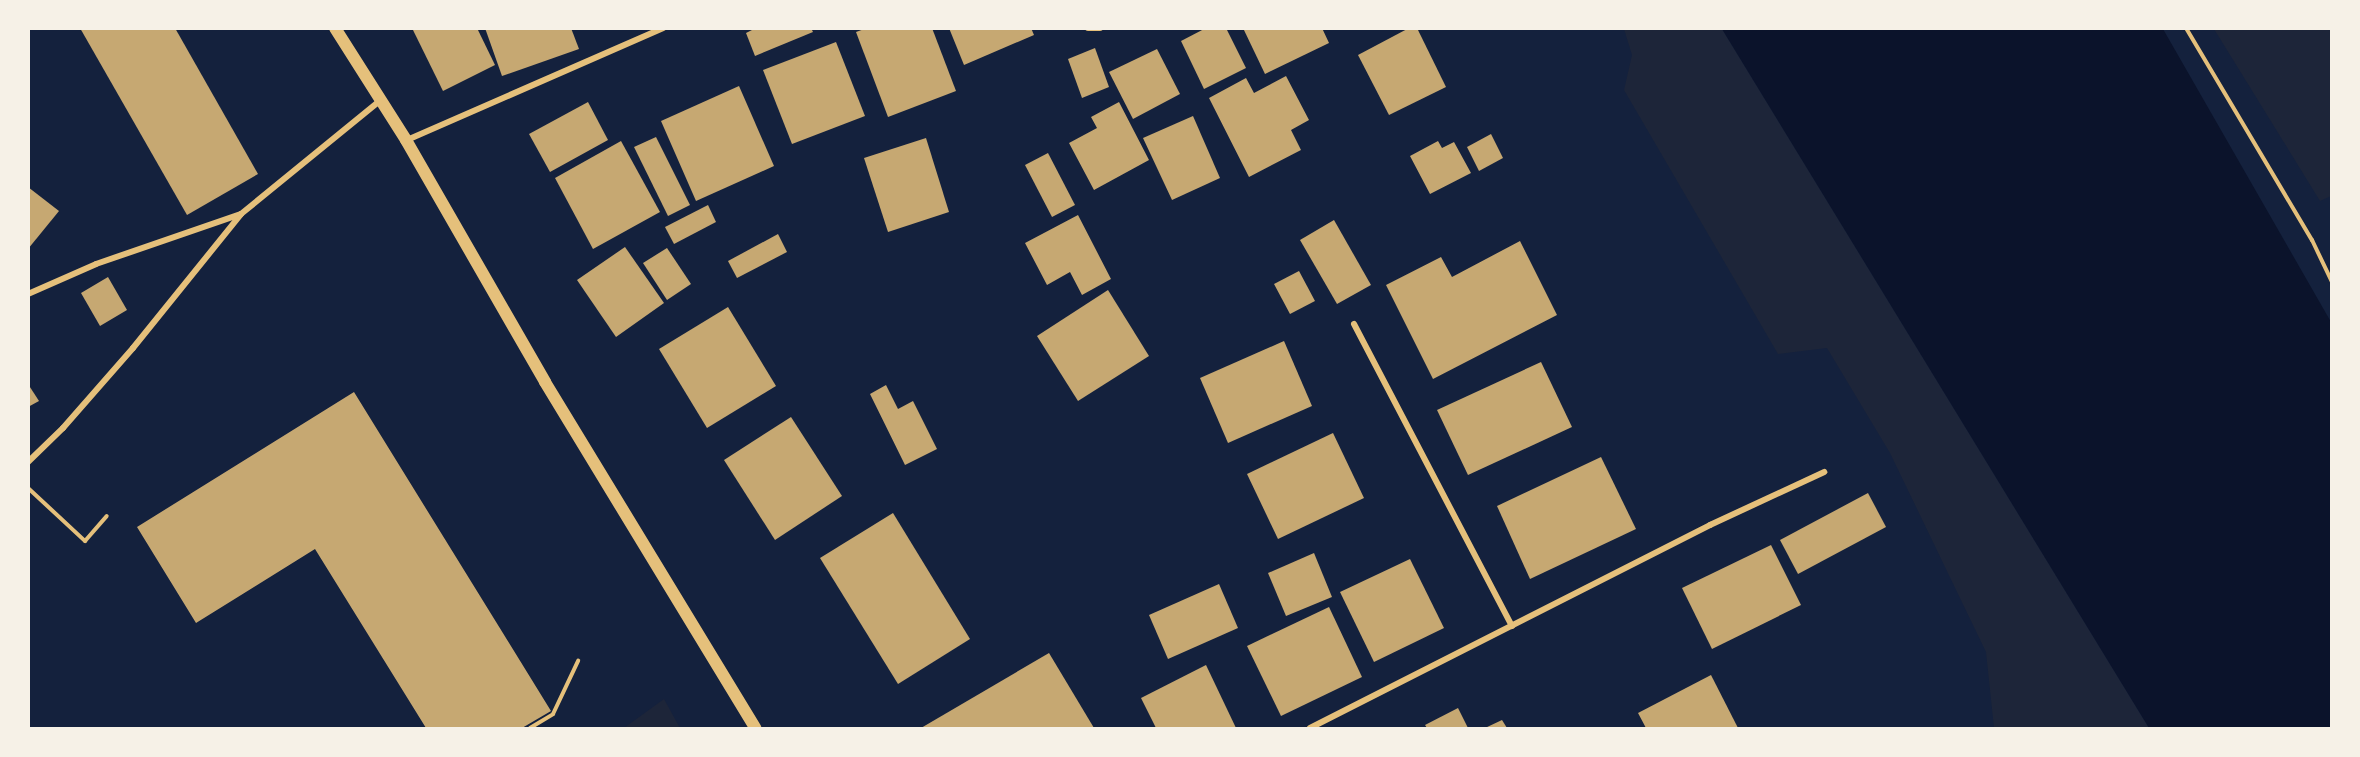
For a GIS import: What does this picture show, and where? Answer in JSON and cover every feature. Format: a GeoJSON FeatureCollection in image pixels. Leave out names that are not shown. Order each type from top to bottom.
{"type":"FeatureCollection","features":[{"type":"Feature","properties":{"kind":"main road"},"geometry":{"type":"LineString","coordinates":[[335,28],[406,140],[545,382],[755,729]]}},
{"type":"Feature","properties":{"kind":"street"},"geometry":{"type":"LineString","coordinates":[[406,140],[663,28]]}},
{"type":"Feature","properties":{"kind":"street"},"geometry":{"type":"LineString","coordinates":[[1088,28],[1100,28]]}},
{"type":"Feature","properties":{"kind":"street"},"geometry":{"type":"LineString","coordinates":[[28,462],[63,428],[133,348],[241,214],[381,100]]}},
{"type":"Feature","properties":{"kind":"street"},"geometry":{"type":"LineString","coordinates":[[28,294],[96,264],[241,214]]}},
{"type":"Feature","properties":{"kind":"street"},"geometry":{"type":"LineString","coordinates":[[1354,324],[1512,626]]}},
{"type":"Feature","properties":{"kind":"street"},"geometry":{"type":"LineString","coordinates":[[1310,729],[1710,525],[1824,472]]}},
{"type":"Feature","properties":{"kind":"path"},"geometry":{"type":"LineString","coordinates":[[2186,28],[2312,240],[2331,282]]}},
{"type":"Feature","properties":{"kind":"path"},"geometry":{"type":"LineString","coordinates":[[28,488],[85,541],[107,516]]}},
{"type":"Feature","properties":{"kind":"path"},"geometry":{"type":"LineString","coordinates":[[530,729],[553,714],[578,661]]}},
{"type":"Feature","properties":{"kind":"shaded area"},"geometry":{"type":"Polygon","coordinates":[[[1624,29],[1722,29],[2149,728],[1994,728],[1986,652],[1890,453],[1827,348],[1778,354],[1624,90],[1632,55],[1624,29]]]}},
{"type":"Feature","properties":{"kind":"shaded area"},"geometry":{"type":"Polygon","coordinates":[[[1722,29],[2163,29],[2331,322],[2331,728],[2149,728],[1722,29]]]}},
{"type":"Feature","properties":{"kind":"shaded area"},"geometry":{"type":"Polygon","coordinates":[[[2214,29],[2331,29],[2331,196],[2320,201],[2214,29]]]}},
{"type":"Feature","properties":{"kind":"shaded area"},"geometry":{"type":"Polygon","coordinates":[[[664,699],[680,728],[624,728],[664,699]]]}},
{"type":"Feature","properties":{"kind":"building"},"geometry":{"type":"Polygon","coordinates":[[[80,28],[175,28],[258,174],[187,215],[80,28]]]}},
{"type":"Feature","properties":{"kind":"building"},"geometry":{"type":"Polygon","coordinates":[[[412,28],[477,28],[495,65],[443,91],[412,28]]]}},
{"type":"Feature","properties":{"kind":"building"},"geometry":{"type":"Polygon","coordinates":[[[485,28],[571,28],[579,49],[502,76],[485,28]]]}},
{"type":"Feature","properties":{"kind":"building"},"geometry":{"type":"Polygon","coordinates":[[[756,28],[811,28],[813,32],[755,56],[746,33],[756,28]]]}},
{"type":"Feature","properties":{"kind":"building"},"geometry":{"type":"Polygon","coordinates":[[[867,28],[932,28],[956,91],[888,117],[856,32],[867,28]]]}},
{"type":"Feature","properties":{"kind":"building"},"geometry":{"type":"Polygon","coordinates":[[[949,28],[1031,28],[1034,35],[964,65],[949,28]]]}},
{"type":"Feature","properties":{"kind":"building"},"geometry":{"type":"Polygon","coordinates":[[[1206,28],[1226,28],[1246,68],[1204,89],[1181,41],[1206,28]]]}},
{"type":"Feature","properties":{"kind":"building"},"geometry":{"type":"Polygon","coordinates":[[[1243,28],[1322,28],[1329,43],[1265,74],[1243,28]]]}},
{"type":"Feature","properties":{"kind":"building"},"geometry":{"type":"Polygon","coordinates":[[[1409,28],[1417,28],[1446,87],[1389,115],[1358,55],[1409,28]]]}},
{"type":"Feature","properties":{"kind":"building"},"geometry":{"type":"Polygon","coordinates":[[[836,42],[865,116],[792,144],[763,70],[836,42]]]}},
{"type":"Feature","properties":{"kind":"building"},"geometry":{"type":"Polygon","coordinates":[[[1095,48],[1109,87],[1082,98],[1068,59],[1095,48]]]}},
{"type":"Feature","properties":{"kind":"building"},"geometry":{"type":"Polygon","coordinates":[[[1157,49],[1180,94],[1133,119],[1109,72],[1157,49]]]}},
{"type":"Feature","properties":{"kind":"building"},"geometry":{"type":"Polygon","coordinates":[[[1286,76],[1309,120],[1291,130],[1301,150],[1249,177],[1209,98],[1246,78],[1254,93],[1286,76]]]}},
{"type":"Feature","properties":{"kind":"building"},"geometry":{"type":"Polygon","coordinates":[[[739,86],[774,166],[696,201],[661,121],[739,86]]]}},
{"type":"Feature","properties":{"kind":"building"},"geometry":{"type":"Polygon","coordinates":[[[588,102],[608,140],[550,172],[529,134],[588,102]]]}},
{"type":"Feature","properties":{"kind":"building"},"geometry":{"type":"Polygon","coordinates":[[[1119,102],[1149,160],[1094,190],[1069,143],[1097,128],[1091,117],[1119,102]]]}},
{"type":"Feature","properties":{"kind":"building"},"geometry":{"type":"Polygon","coordinates":[[[1193,116],[1220,178],[1172,200],[1143,138],[1193,116]]]}},
{"type":"Feature","properties":{"kind":"building"},"geometry":{"type":"Polygon","coordinates":[[[1491,134],[1503,158],[1479,171],[1467,147],[1491,134]]]}},
{"type":"Feature","properties":{"kind":"building"},"geometry":{"type":"Polygon","coordinates":[[[656,137],[690,205],[668,216],[634,147],[656,137]]]}},
{"type":"Feature","properties":{"kind":"building"},"geometry":{"type":"Polygon","coordinates":[[[926,138],[949,212],[888,232],[864,158],[926,138]]]}},
{"type":"Feature","properties":{"kind":"building"},"geometry":{"type":"Polygon","coordinates":[[[621,141],[660,212],[593,249],[555,178],[621,141]]]}},
{"type":"Feature","properties":{"kind":"building"},"geometry":{"type":"Polygon","coordinates":[[[1438,141],[1442,148],[1454,142],[1471,173],[1430,194],[1410,156],[1438,141]]]}},
{"type":"Feature","properties":{"kind":"building"},"geometry":{"type":"Polygon","coordinates":[[[1048,153],[1075,205],[1052,217],[1025,165],[1048,153]]]}},
{"type":"Feature","properties":{"kind":"building"},"geometry":{"type":"Polygon","coordinates":[[[28,187],[59,211],[28,249],[28,187]]]}},
{"type":"Feature","properties":{"kind":"building"},"geometry":{"type":"Polygon","coordinates":[[[708,205],[716,222],[674,244],[665,227],[708,205]]]}},
{"type":"Feature","properties":{"kind":"building"},"geometry":{"type":"Polygon","coordinates":[[[1078,215],[1111,279],[1082,295],[1070,272],[1047,285],[1025,243],[1078,215]]]}},
{"type":"Feature","properties":{"kind":"building"},"geometry":{"type":"Polygon","coordinates":[[[1334,220],[1371,285],[1337,304],[1300,240],[1334,220]]]}},
{"type":"Feature","properties":{"kind":"building"},"geometry":{"type":"Polygon","coordinates":[[[778,234],[787,252],[737,278],[728,261],[778,234]]]}},
{"type":"Feature","properties":{"kind":"building"},"geometry":{"type":"Polygon","coordinates":[[[1520,241],[1557,315],[1433,379],[1386,285],[1441,257],[1452,277],[1520,241]]]}},
{"type":"Feature","properties":{"kind":"building"},"geometry":{"type":"Polygon","coordinates":[[[625,247],[664,303],[616,337],[577,280],[625,247]]]}},
{"type":"Feature","properties":{"kind":"building"},"geometry":{"type":"Polygon","coordinates":[[[667,248],[691,284],[667,300],[643,263],[667,248]]]}},
{"type":"Feature","properties":{"kind":"building"},"geometry":{"type":"Polygon","coordinates":[[[1299,271],[1315,301],[1290,314],[1274,284],[1299,271]]]}},
{"type":"Feature","properties":{"kind":"building"},"geometry":{"type":"Polygon","coordinates":[[[108,277],[127,310],[100,326],[81,293],[108,277]]]}},
{"type":"Feature","properties":{"kind":"building"},"geometry":{"type":"Polygon","coordinates":[[[1108,290],[1149,356],[1078,401],[1037,336],[1108,290]]]}},
{"type":"Feature","properties":{"kind":"building"},"geometry":{"type":"Polygon","coordinates":[[[728,307],[776,386],[707,428],[659,349],[728,307]]]}},
{"type":"Feature","properties":{"kind":"building"},"geometry":{"type":"Polygon","coordinates":[[[1284,341],[1312,406],[1228,443],[1200,378],[1284,341]]]}},
{"type":"Feature","properties":{"kind":"building"},"geometry":{"type":"Polygon","coordinates":[[[1541,362],[1572,427],[1468,475],[1437,410],[1541,362]]]}},
{"type":"Feature","properties":{"kind":"building"},"geometry":{"type":"Polygon","coordinates":[[[28,384],[39,401],[28,407],[28,384]]]}},
{"type":"Feature","properties":{"kind":"building"},"geometry":{"type":"Polygon","coordinates":[[[886,385],[898,409],[913,401],[937,449],[905,465],[870,394],[886,385]]]}},
{"type":"Feature","properties":{"kind":"building"},"geometry":{"type":"Polygon","coordinates":[[[354,392],[551,711],[522,728],[426,728],[315,549],[196,623],[137,527],[354,392]]]}},
{"type":"Feature","properties":{"kind":"building"},"geometry":{"type":"Polygon","coordinates":[[[791,417],[842,496],[775,540],[724,460],[791,417]]]}},
{"type":"Feature","properties":{"kind":"building"},"geometry":{"type":"Polygon","coordinates":[[[1333,433],[1364,498],[1278,539],[1247,474],[1333,433]]]}},
{"type":"Feature","properties":{"kind":"building"},"geometry":{"type":"Polygon","coordinates":[[[1601,457],[1636,529],[1530,579],[1497,506],[1601,457]]]}},
{"type":"Feature","properties":{"kind":"building"},"geometry":{"type":"Polygon","coordinates":[[[1868,493],[1886,527],[1798,574],[1780,540],[1868,493]]]}},
{"type":"Feature","properties":{"kind":"building"},"geometry":{"type":"Polygon","coordinates":[[[893,513],[970,639],[898,684],[820,558],[893,513]]]}},
{"type":"Feature","properties":{"kind":"building"},"geometry":{"type":"Polygon","coordinates":[[[1771,545],[1801,605],[1712,649],[1682,588],[1771,545]]]}},
{"type":"Feature","properties":{"kind":"building"},"geometry":{"type":"Polygon","coordinates":[[[1314,553],[1332,597],[1286,616],[1268,573],[1314,553]]]}},
{"type":"Feature","properties":{"kind":"building"},"geometry":{"type":"Polygon","coordinates":[[[1410,559],[1444,628],[1374,662],[1340,592],[1410,559]]]}},
{"type":"Feature","properties":{"kind":"building"},"geometry":{"type":"Polygon","coordinates":[[[1219,584],[1238,628],[1168,659],[1149,615],[1219,584]]]}},
{"type":"Feature","properties":{"kind":"building"},"geometry":{"type":"Polygon","coordinates":[[[1329,607],[1362,677],[1281,716],[1247,646],[1329,607]]]}},
{"type":"Feature","properties":{"kind":"building"},"geometry":{"type":"Polygon","coordinates":[[[1049,653],[1094,728],[921,728],[1049,653]]]}},
{"type":"Feature","properties":{"kind":"building"},"geometry":{"type":"Polygon","coordinates":[[[1206,665],[1236,728],[1156,728],[1141,698],[1206,665]]]}},
{"type":"Feature","properties":{"kind":"building"},"geometry":{"type":"Polygon","coordinates":[[[1711,675],[1738,728],[1646,728],[1638,713],[1711,675]]]}},
{"type":"Feature","properties":{"kind":"building"},"geometry":{"type":"Polygon","coordinates":[[[1458,708],[1468,728],[1427,728],[1425,725],[1458,708]]]}},
{"type":"Feature","properties":{"kind":"building"},"geometry":{"type":"Polygon","coordinates":[[[1502,720],[1507,728],[1485,728],[1502,720]]]}}]}
